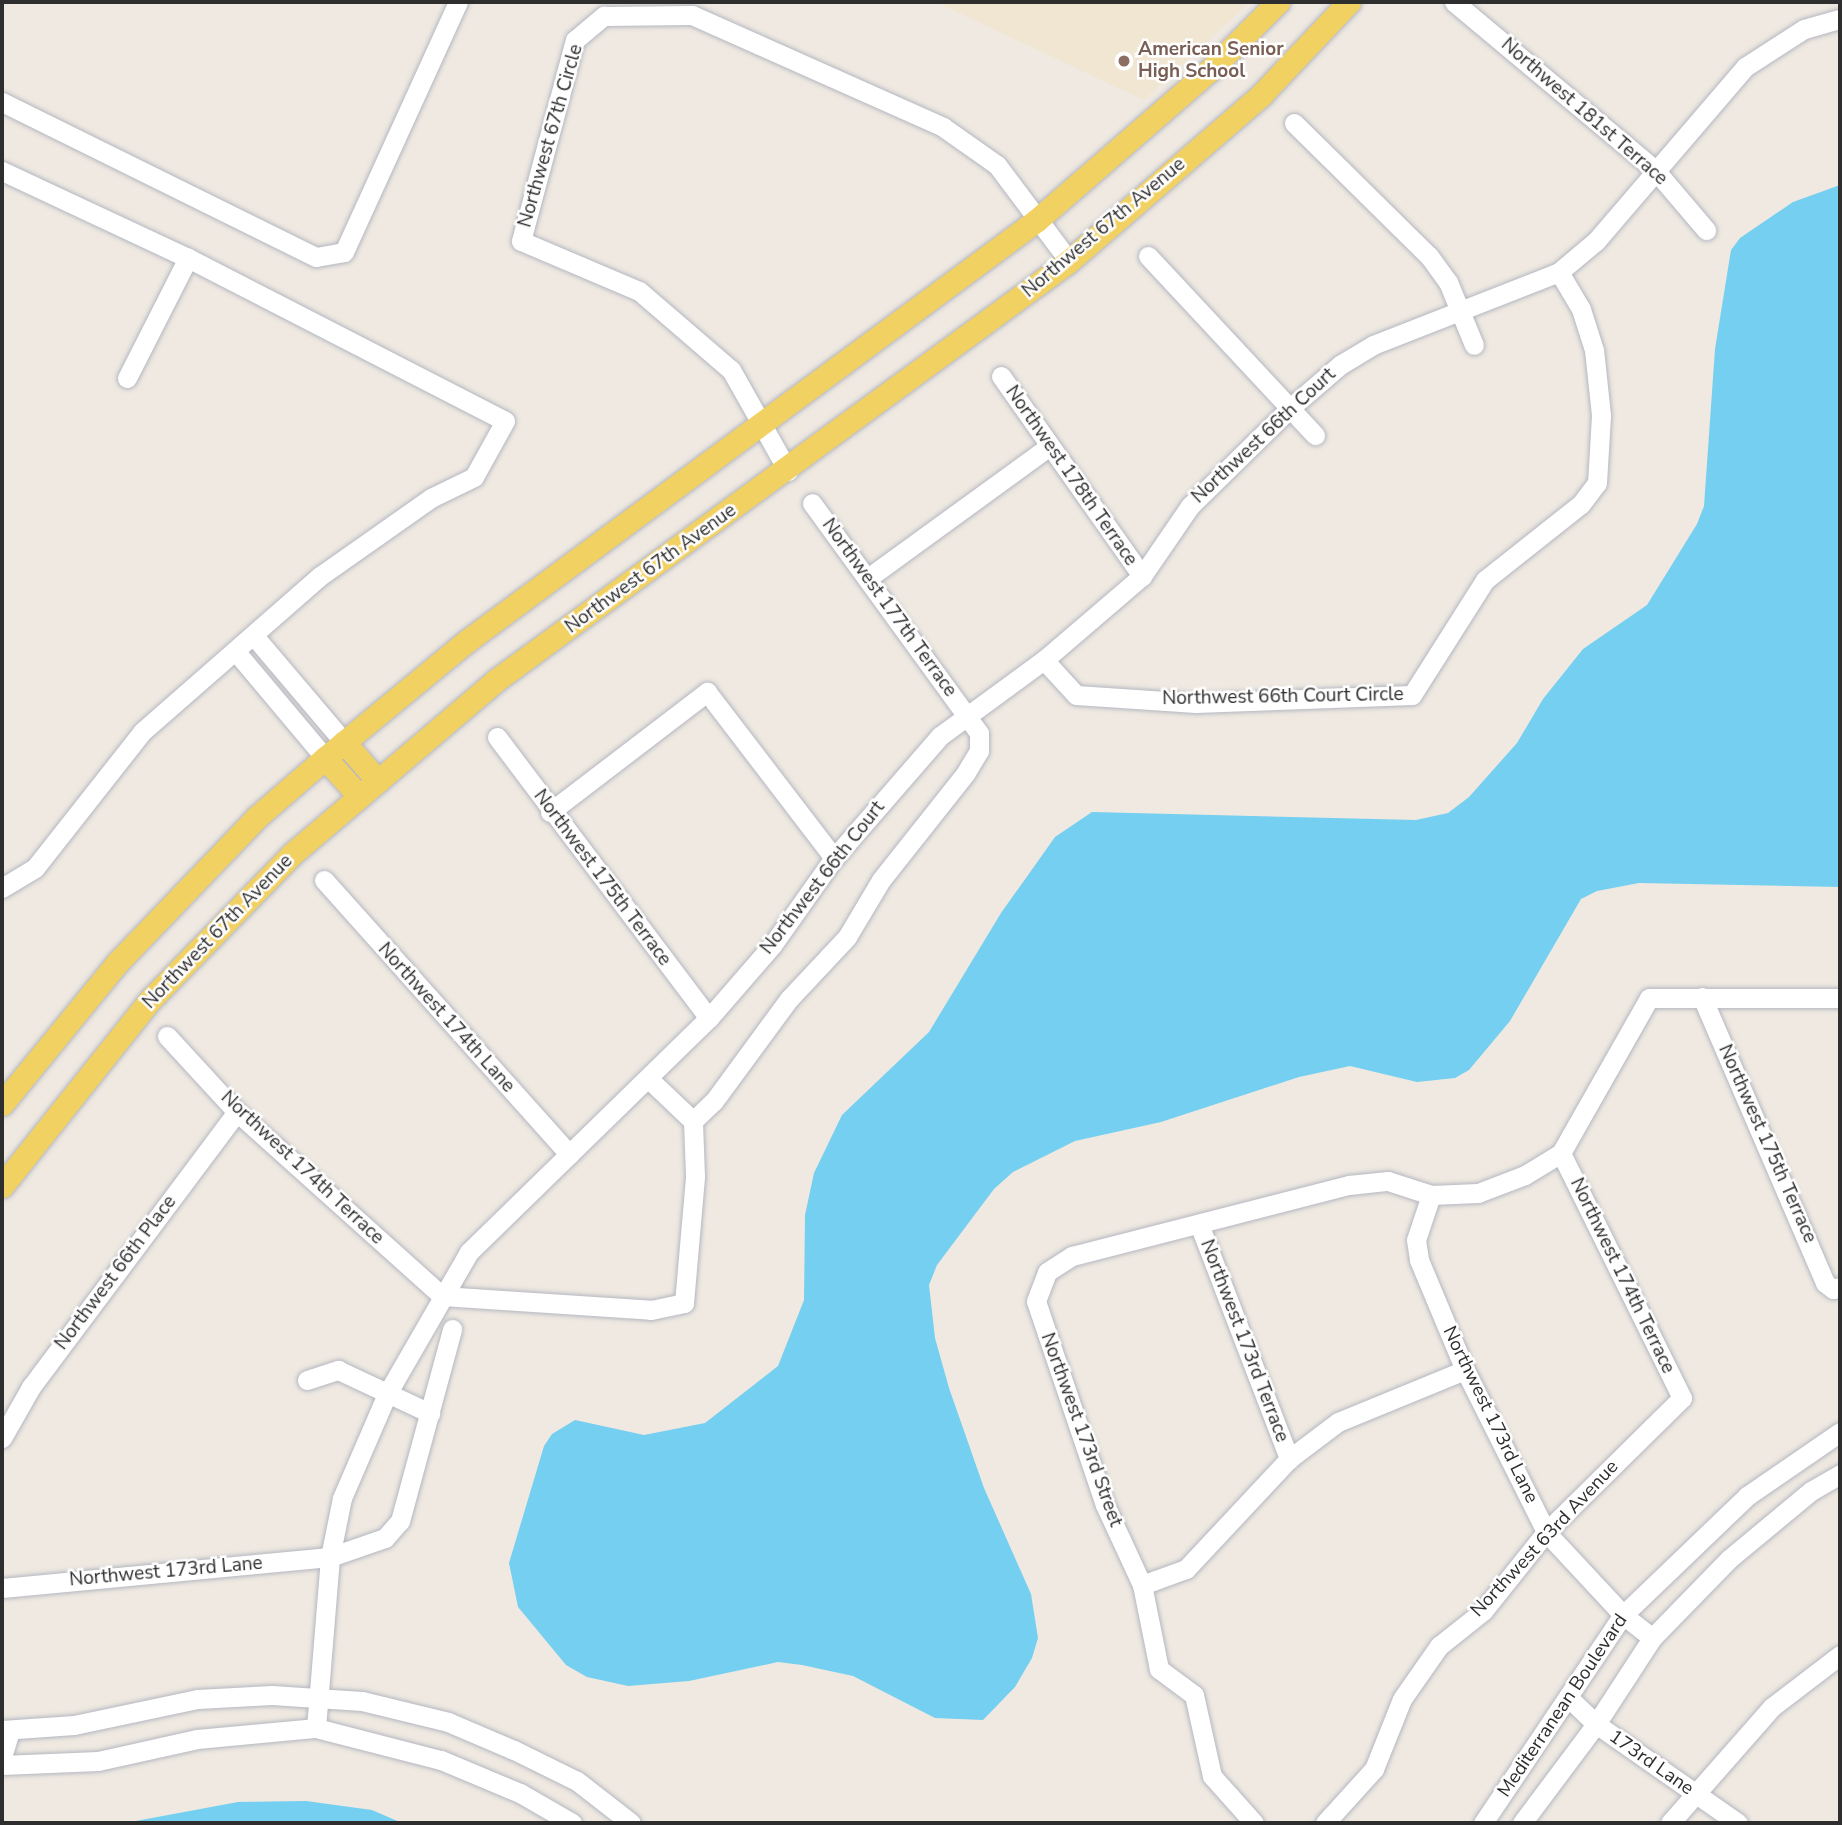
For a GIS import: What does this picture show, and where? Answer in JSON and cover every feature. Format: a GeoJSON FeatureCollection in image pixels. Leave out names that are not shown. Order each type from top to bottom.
{"type":"FeatureCollection","features":[{"type":"Feature","properties":{"kind":"main road"},"geometry":{"type":"LineString","coordinates":[[2,1104],[117,963],[257,817],[325,758],[467,641],[1037,220],[1211,69],[1278,2]]}},
{"type":"Feature","properties":{"kind":"main road","name":"Northwest 67th Avenue"},"geometry":{"type":"LineString","coordinates":[[2,1186],[151,999],[292,854],[495,681],[788,471],[1069,261],[1261,95],[1349,2]]}},
{"type":"Feature","properties":{"kind":"main road"},"geometry":{"type":"LineString","coordinates":[[344,742],[378,781]]}},
{"type":"Feature","properties":{"kind":"main road"},"geometry":{"type":"LineString","coordinates":[[325,758],[360,797]]}},
{"type":"Feature","properties":{"kind":"street"},"geometry":{"type":"LineString","coordinates":[[2,102],[316,257],[344,252],[457,2]]}},
{"type":"Feature","properties":{"kind":"street","name":"Northwest 181st Terrace"},"geometry":{"type":"LineString","coordinates":[[1454,2],[1655,170],[1706,230]]}},
{"type":"Feature","properties":{"kind":"street","name":"Northwest 67th Circle"},"geometry":{"type":"LineString","coordinates":[[788,471],[731,370],[639,291],[521,241],[575,40],[604,16],[692,15],[943,127],[997,166],[1069,261]]}},
{"type":"Feature","properties":{"kind":"street","name":"Northwest 66th Court"},"geometry":{"type":"LineString","coordinates":[[316,1728],[330,1557],[342,1498],[387,1394],[469,1252],[569,1154],[650,1080],[709,1018],[773,944],[834,858],[940,736],[964,714],[1044,660],[1142,576],[1190,506],[1290,408],[1340,365],[1373,345],[1559,272],[1595,241],[1745,67],[1804,29],[1840,19]]}},
{"type":"Feature","properties":{"kind":"street"},"geometry":{"type":"LineString","coordinates":[[1294,123],[1429,256],[1462,311],[1474,345]]}},
{"type":"Feature","properties":{"kind":"street"},"geometry":{"type":"LineString","coordinates":[[2,171],[188,258],[505,421],[474,477],[431,498],[320,576],[237,653],[142,732],[35,868],[2,888]]}},
{"type":"Feature","properties":{"kind":"street"},"geometry":{"type":"LineString","coordinates":[[1148,256],[1315,435]]}},
{"type":"Feature","properties":{"kind":"street"},"geometry":{"type":"LineString","coordinates":[[127,378],[188,258]]}},
{"type":"Feature","properties":{"kind":"street","name":"Northwest 66th Court Circle"},"geometry":{"type":"LineString","coordinates":[[1044,660],[1076,695],[1196,703],[1412,695],[1486,580],[1581,504],[1597,483],[1601,415],[1594,350],[1581,309],[1559,272]]}},
{"type":"Feature","properties":{"kind":"street","name":"Northwest 178th Terrace"},"geometry":{"type":"LineString","coordinates":[[1001,376],[1048,447],[1142,576]]}},
{"type":"Feature","properties":{"kind":"street"},"geometry":{"type":"LineString","coordinates":[[868,578],[1048,447]]}},
{"type":"Feature","properties":{"kind":"street","name":"Northwest 177th Terrace"},"geometry":{"type":"LineString","coordinates":[[693,1121],[714,1101],[789,999],[823,967],[881,880],[965,774],[979,751],[979,733],[812,503]]}},
{"type":"Feature","properties":{"kind":"street"},"geometry":{"type":"LineString","coordinates":[[254,636],[344,742]]}},
{"type":"Feature","properties":{"kind":"street"},"geometry":{"type":"LineString","coordinates":[[237,653],[325,758]]}},
{"type":"Feature","properties":{"kind":"street"},"geometry":{"type":"LineString","coordinates":[[277,701],[296,684]]}},
{"type":"Feature","properties":{"kind":"street"},"geometry":{"type":"LineString","coordinates":[[551,811],[707,692],[834,858]]}},
{"type":"Feature","properties":{"kind":"street","name":"Northwest 175th Terrace"},"geometry":{"type":"LineString","coordinates":[[497,737],[709,1018]]}},
{"type":"Feature","properties":{"kind":"street","name":"Northwest 174th Lane"},"geometry":{"type":"LineString","coordinates":[[324,880],[569,1154]]}},
{"type":"Feature","properties":{"kind":"street","name":"Northwest 175th Terrace"},"geometry":{"type":"LineString","coordinates":[[1702,997],[1825,1283],[1837,1288]]}},
{"type":"Feature","properties":{"kind":"street"},"geometry":{"type":"LineString","coordinates":[[1199,1224],[1349,1185],[1388,1181],[1431,1195],[1478,1194],[1525,1175],[1561,1153],[1650,998],[1840,998]]}},
{"type":"Feature","properties":{"kind":"street","name":"Northwest 174th Terrace"},"geometry":{"type":"LineString","coordinates":[[167,1036],[237,1112],[442,1296]]}},
{"type":"Feature","properties":{"kind":"street"},"geometry":{"type":"LineString","coordinates":[[442,1296],[651,1310],[684,1303],[695,1176],[693,1121],[650,1080]]}},
{"type":"Feature","properties":{"kind":"street","name":"Northwest 66th Place"},"geometry":{"type":"LineString","coordinates":[[2,1438],[31,1387],[237,1112]]}},
{"type":"Feature","properties":{"kind":"street","name":"Northwest 174th Terrace"},"geometry":{"type":"LineString","coordinates":[[1561,1153],[1682,1398]]}},
{"type":"Feature","properties":{"kind":"street","name":"Northwest 173rd Lane"},"geometry":{"type":"LineString","coordinates":[[1431,1195],[1416,1240],[1419,1260],[1465,1370],[1546,1532],[1623,1615],[1652,1638]]}},
{"type":"Feature","properties":{"kind":"street","name":"Northwest 173rd Street"},"geometry":{"type":"LineString","coordinates":[[1199,1224],[1072,1256],[1047,1272],[1038,1289],[1036,1301],[1104,1505],[1142,1585],[1159,1669],[1194,1696],[1212,1776],[1254,1823]]}},
{"type":"Feature","properties":{"kind":"street","name":"Northwest 173rd Terrace"},"geometry":{"type":"LineString","coordinates":[[1199,1224],[1289,1459]]}},
{"type":"Feature","properties":{"kind":"street","name":"Northwest 173rd Lane"},"geometry":{"type":"LineString","coordinates":[[2,1588],[330,1557],[385,1538],[400,1521],[452,1329]]}},
{"type":"Feature","properties":{"kind":"street"},"geometry":{"type":"LineString","coordinates":[[307,1380],[338,1370],[430,1413]]}},
{"type":"Feature","properties":{"kind":"street"},"geometry":{"type":"LineString","coordinates":[[1142,1585],[1186,1569],[1289,1459],[1338,1422],[1465,1370]]}},
{"type":"Feature","properties":{"kind":"street","name":"Northwest 63rd Avenue"},"geometry":{"type":"LineString","coordinates":[[1325,1823],[1374,1769],[1402,1699],[1439,1646],[1483,1611],[1546,1532],[1682,1398]]}},
{"type":"Feature","properties":{"kind":"street","name":"Mediterranean Boulevard"},"geometry":{"type":"LineString","coordinates":[[1483,1823],[1623,1615],[1747,1496],[1840,1432]]}},
{"type":"Feature","properties":{"kind":"street","name":"Mediterranean Boulevard"},"geometry":{"type":"LineString","coordinates":[[1522,1823],[1596,1724],[1652,1638],[1729,1559],[1811,1491],[1840,1474]]}},
{"type":"Feature","properties":{"kind":"street"},"geometry":{"type":"LineString","coordinates":[[1671,1823],[1693,1793],[1772,1707],[1840,1655]]}},
{"type":"Feature","properties":{"kind":"street"},"geometry":{"type":"LineString","coordinates":[[2,1757],[6,1730],[75,1724],[197,1699],[318,1698],[362,1701],[448,1723],[577,1781],[631,1823]]}},
{"type":"Feature","properties":{"kind":"street","name":"173rd Lane"},"geometry":{"type":"LineString","coordinates":[[1568,1698],[1596,1724],[1738,1823]]}},
{"type":"Feature","properties":{"kind":"street"},"geometry":{"type":"LineString","coordinates":[[2,1765],[98,1761],[197,1739],[316,1728],[441,1760],[520,1793],[572,1823]]}},
{"type":"Feature","properties":{"kind":"shaded area","name":"American Senior High School"},"geometry":{"type":"Polygon","coordinates":[[[936,2],[1250,2],[1144,100],[936,2]]]}},
{"type":"Feature","properties":{"kind":"water"},"geometry":{"type":"Polygon","coordinates":[[[1840,185],[1840,887],[1639,883],[1597,891],[1581,899],[1510,1021],[1469,1070],[1455,1078],[1417,1082],[1350,1066],[1299,1077],[1161,1122],[1075,1141],[1013,1172],[994,1189],[937,1265],[929,1285],[935,1338],[949,1388],[984,1488],[1031,1594],[1038,1638],[1032,1658],[1015,1687],[983,1720],[935,1718],[853,1676],[802,1665],[778,1662],[689,1681],[628,1686],[587,1677],[566,1665],[518,1607],[509,1563],[544,1446],[552,1434],[575,1420],[644,1435],[705,1423],[778,1366],[804,1300],[805,1215],[814,1173],[842,1115],[929,1032],[1001,913],[1055,837],[1092,812],[1416,820],[1448,813],[1469,797],[1517,743],[1543,699],[1583,649],[1647,605],[1697,524],[1704,506],[1715,349],[1731,250],[1740,238],[1793,202],[1840,185]]]}},
{"type":"Feature","properties":{"kind":"water"},"geometry":{"type":"Polygon","coordinates":[[[306,1801],[372,1810],[402,1823],[125,1823],[238,1802],[306,1801]]]}},
{"type":"Feature","properties":{"kind":"place","name":"American Senior High School"},"geometry":{"type":"Point","coordinates":[1124,61]}}]}
